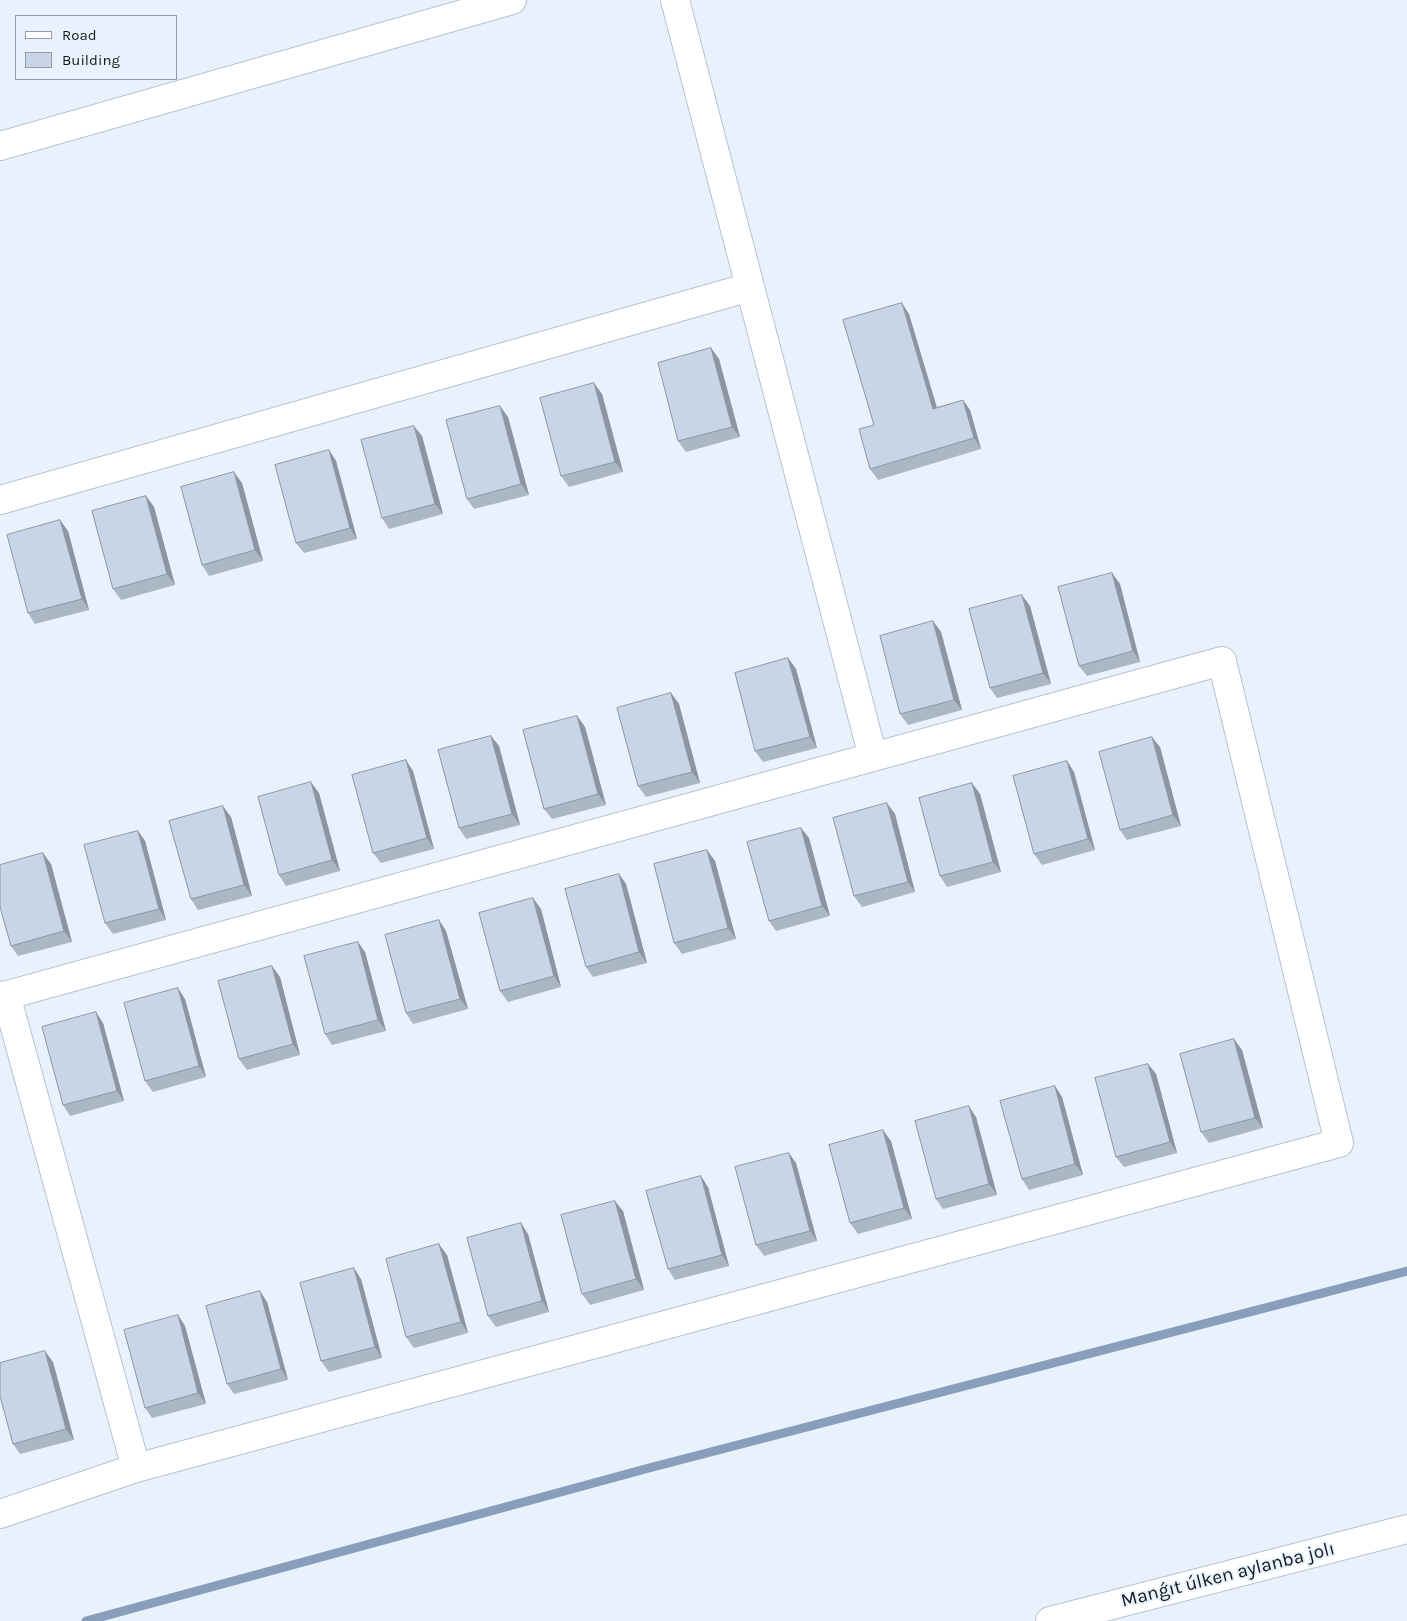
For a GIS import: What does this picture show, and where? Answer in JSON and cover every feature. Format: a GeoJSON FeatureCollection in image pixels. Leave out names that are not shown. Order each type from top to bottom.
{"type":"FeatureCollection","features":[{"type":"Feature","properties":{"kind":"street"},"geometry":{"type":"LineString","coordinates":[[0,146],[512,0]]}},
{"type":"Feature","properties":{"kind":"street"},"geometry":{"type":"LineString","coordinates":[[675,0],[873,757]]}},
{"type":"Feature","properties":{"kind":"street"},"geometry":{"type":"LineString","coordinates":[[0,500],[750,287]]}},
{"type":"Feature","properties":{"kind":"street"},"geometry":{"type":"LineString","coordinates":[[0,1514],[136,1468],[1339,1143],[1222,661],[3,996],[136,1468]]}},
{"type":"Feature","properties":{"kind":"street","name":"Manǵıt úlken aylanba jolı"},"geometry":{"type":"LineString","coordinates":[[1050,1621],[1407,1529]]}},
{"type":"Feature","properties":{"kind":"building"},"geometry":{"type":"Polygon","coordinates":[[[902,303],[933,409],[963,400],[974,438],[870,469],[859,429],[874,425],[843,320],[902,303]]]}},
{"type":"Feature","properties":{"kind":"building"},"geometry":{"type":"Polygon","coordinates":[[[711,348],[732,427],[678,441],[658,363],[711,348]]]}},
{"type":"Feature","properties":{"kind":"building"},"geometry":{"type":"Polygon","coordinates":[[[594,383],[615,462],[561,476],[540,398],[594,383]]]}},
{"type":"Feature","properties":{"kind":"building"},"geometry":{"type":"Polygon","coordinates":[[[500,406],[521,484],[467,499],[446,420],[500,406]]]}},
{"type":"Feature","properties":{"kind":"building"},"geometry":{"type":"Polygon","coordinates":[[[414,426],[435,504],[382,518],[361,440],[414,426]]]}},
{"type":"Feature","properties":{"kind":"building"},"geometry":{"type":"Polygon","coordinates":[[[329,450],[350,528],[296,543],[275,465],[329,450]]]}},
{"type":"Feature","properties":{"kind":"building"},"geometry":{"type":"Polygon","coordinates":[[[234,472],[255,550],[202,565],[181,487],[234,472]]]}},
{"type":"Feature","properties":{"kind":"building"},"geometry":{"type":"Polygon","coordinates":[[[146,496],[167,574],[113,589],[92,511],[146,496]]]}},
{"type":"Feature","properties":{"kind":"building"},"geometry":{"type":"Polygon","coordinates":[[[60,520],[82,599],[28,613],[7,535],[60,520]]]}},
{"type":"Feature","properties":{"kind":"building"},"geometry":{"type":"Polygon","coordinates":[[[1112,573],[1133,651],[1079,666],[1058,587],[1112,573]]]}},
{"type":"Feature","properties":{"kind":"building"},"geometry":{"type":"Polygon","coordinates":[[[1022,595],[1043,673],[990,688],[969,609],[1022,595]]]}},
{"type":"Feature","properties":{"kind":"building"},"geometry":{"type":"Polygon","coordinates":[[[933,621],[954,700],[900,714],[880,636],[933,621]]]}},
{"type":"Feature","properties":{"kind":"building"},"geometry":{"type":"Polygon","coordinates":[[[788,658],[810,737],[755,751],[735,673],[788,658]]]}},
{"type":"Feature","properties":{"kind":"building"},"geometry":{"type":"Polygon","coordinates":[[[671,693],[692,772],[638,786],[617,708],[671,693]]]}},
{"type":"Feature","properties":{"kind":"building"},"geometry":{"type":"Polygon","coordinates":[[[577,716],[598,794],[544,809],[523,730],[577,716]]]}},
{"type":"Feature","properties":{"kind":"building"},"geometry":{"type":"Polygon","coordinates":[[[491,736],[512,814],[459,828],[438,750],[491,736]]]}},
{"type":"Feature","properties":{"kind":"building"},"geometry":{"type":"Polygon","coordinates":[[[1152,737],[1173,815],[1120,830],[1099,752],[1152,737]]]}},
{"type":"Feature","properties":{"kind":"building"},"geometry":{"type":"Polygon","coordinates":[[[406,760],[427,838],[373,853],[352,775],[406,760]]]}},
{"type":"Feature","properties":{"kind":"building"},"geometry":{"type":"Polygon","coordinates":[[[1067,761],[1088,839],[1034,854],[1013,776],[1067,761]]]}},
{"type":"Feature","properties":{"kind":"building"},"geometry":{"type":"Polygon","coordinates":[[[311,782],[332,860],[279,875],[258,797],[311,782]]]}},
{"type":"Feature","properties":{"kind":"building"},"geometry":{"type":"Polygon","coordinates":[[[972,783],[993,862],[940,876],[919,798],[972,783]]]}},
{"type":"Feature","properties":{"kind":"building"},"geometry":{"type":"Polygon","coordinates":[[[887,803],[908,882],[854,896],[833,818],[887,803]]]}},
{"type":"Feature","properties":{"kind":"building"},"geometry":{"type":"Polygon","coordinates":[[[223,806],[244,885],[191,899],[169,821],[223,806]]]}},
{"type":"Feature","properties":{"kind":"building"},"geometry":{"type":"Polygon","coordinates":[[[801,828],[822,906],[769,921],[747,842],[801,828]]]}},
{"type":"Feature","properties":{"kind":"building"},"geometry":{"type":"Polygon","coordinates":[[[138,831],[159,909],[105,923],[84,845],[138,831]]]}},
{"type":"Feature","properties":{"kind":"building"},"geometry":{"type":"Polygon","coordinates":[[[707,850],[728,928],[674,943],[654,864],[707,850]]]}},
{"type":"Feature","properties":{"kind":"building"},"geometry":{"type":"Polygon","coordinates":[[[43,853],[64,931],[11,946],[0,907],[0,865],[43,853]]]}},
{"type":"Feature","properties":{"kind":"building"},"geometry":{"type":"Polygon","coordinates":[[[619,874],[639,952],[586,967],[565,889],[619,874]]]}},
{"type":"Feature","properties":{"kind":"building"},"geometry":{"type":"Polygon","coordinates":[[[533,898],[554,976],[500,991],[479,913],[533,898]]]}},
{"type":"Feature","properties":{"kind":"building"},"geometry":{"type":"Polygon","coordinates":[[[439,920],[460,999],[406,1013],[385,935],[439,920]]]}},
{"type":"Feature","properties":{"kind":"building"},"geometry":{"type":"Polygon","coordinates":[[[358,942],[378,1020],[325,1034],[304,956],[358,942]]]}},
{"type":"Feature","properties":{"kind":"building"},"geometry":{"type":"Polygon","coordinates":[[[272,966],[293,1044],[239,1059],[218,981],[272,966]]]}},
{"type":"Feature","properties":{"kind":"building"},"geometry":{"type":"Polygon","coordinates":[[[178,988],[199,1066],[145,1081],[124,1003],[178,988]]]}},
{"type":"Feature","properties":{"kind":"building"},"geometry":{"type":"Polygon","coordinates":[[[96,1012],[117,1091],[63,1105],[42,1027],[96,1012]]]}},
{"type":"Feature","properties":{"kind":"building"},"geometry":{"type":"Polygon","coordinates":[[[1234,1039],[1255,1118],[1201,1132],[1180,1054],[1234,1039]]]}},
{"type":"Feature","properties":{"kind":"building"},"geometry":{"type":"Polygon","coordinates":[[[1148,1064],[1170,1142],[1116,1157],[1095,1078],[1148,1064]]]}},
{"type":"Feature","properties":{"kind":"building"},"geometry":{"type":"Polygon","coordinates":[[[1055,1086],[1075,1164],[1022,1179],[1000,1101],[1055,1086]]]}},
{"type":"Feature","properties":{"kind":"building"},"geometry":{"type":"Polygon","coordinates":[[[969,1106],[989,1184],[936,1199],[915,1121],[969,1106]]]}},
{"type":"Feature","properties":{"kind":"building"},"geometry":{"type":"Polygon","coordinates":[[[883,1130],[904,1208],[850,1223],[829,1145],[883,1130]]]}},
{"type":"Feature","properties":{"kind":"building"},"geometry":{"type":"Polygon","coordinates":[[[789,1153],[810,1231],[756,1245],[735,1167],[789,1153]]]}},
{"type":"Feature","properties":{"kind":"building"},"geometry":{"type":"Polygon","coordinates":[[[701,1176],[722,1255],[668,1269],[646,1191],[701,1176]]]}},
{"type":"Feature","properties":{"kind":"building"},"geometry":{"type":"Polygon","coordinates":[[[615,1201],[636,1279],[582,1294],[561,1215],[615,1201]]]}},
{"type":"Feature","properties":{"kind":"building"},"geometry":{"type":"Polygon","coordinates":[[[521,1223],[542,1301],[488,1316],[467,1238],[521,1223]]]}},
{"type":"Feature","properties":{"kind":"building"},"geometry":{"type":"Polygon","coordinates":[[[439,1244],[461,1322],[406,1337],[386,1259],[439,1244]]]}},
{"type":"Feature","properties":{"kind":"building"},"geometry":{"type":"Polygon","coordinates":[[[354,1268],[375,1347],[321,1361],[300,1283],[354,1268]]]}},
{"type":"Feature","properties":{"kind":"building"},"geometry":{"type":"Polygon","coordinates":[[[260,1291],[281,1369],[227,1384],[206,1306],[260,1291]]]}},
{"type":"Feature","properties":{"kind":"building"},"geometry":{"type":"Polygon","coordinates":[[[178,1315],[198,1393],[145,1408],[124,1330],[178,1315]]]}},
{"type":"Feature","properties":{"kind":"building"},"geometry":{"type":"Polygon","coordinates":[[[45,1351],[66,1429],[13,1444],[0,1396],[0,1363],[45,1351]]]}},
{"type":"Feature","properties":{"kind":"waterway"},"geometry":{"type":"LineString","coordinates":[[86,1621],[649,1468],[1407,1271]]}}]}
